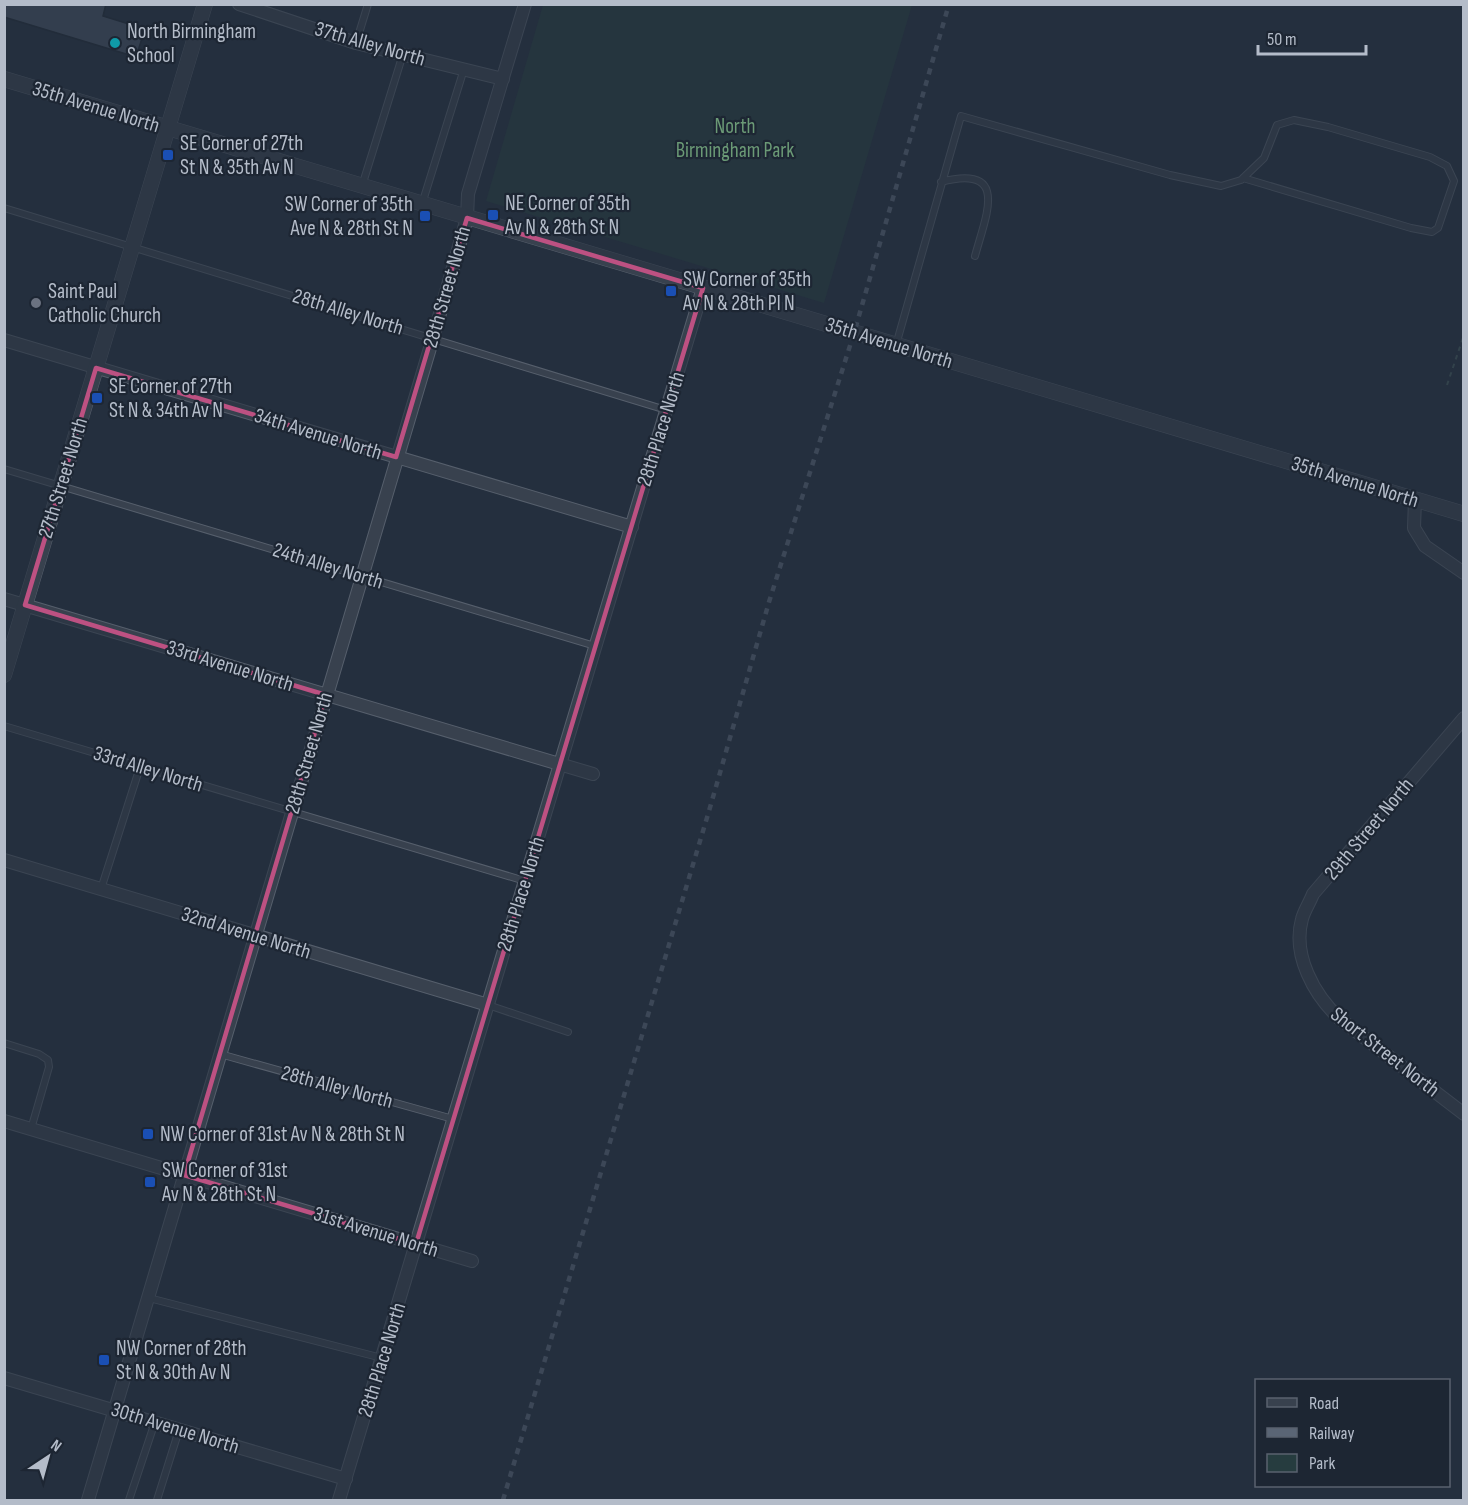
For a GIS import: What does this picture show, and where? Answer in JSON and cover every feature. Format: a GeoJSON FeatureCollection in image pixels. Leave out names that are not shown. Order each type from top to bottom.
{"type":"FeatureCollection","features":[{"type":"Feature","properties":{"kind":"street","name":"27th Street North"},"geometry":{"type":"LineString","coordinates":[[4,675],[205,4]]}},
{"type":"Feature","properties":{"kind":"street","name":"37th Alley North"},"geometry":{"type":"LineString","coordinates":[[239,4],[356,43],[503,79]]}},
{"type":"Feature","properties":{"kind":"street","name":"28th Street North"},"geometry":{"type":"LineString","coordinates":[[88,1500],[432,338],[467,218],[468,194],[525,4]]}},
{"type":"Feature","properties":{"kind":"street","name":"35th Avenue North"},"geometry":{"type":"LineString","coordinates":[[4,79],[1464,514]]}},
{"type":"Feature","properties":{"kind":"street","name":"28th Place North"},"geometry":{"type":"LineString","coordinates":[[339,1500],[704,288]]}},
{"type":"Feature","properties":{"kind":"street","name":"34th Avenue North"},"geometry":{"type":"LineString","coordinates":[[4,340],[632,527]]}},
{"type":"Feature","properties":{"kind":"street"},"geometry":{"type":"LineString","coordinates":[[1415,500],[1414,528],[1425,546],[1464,573]]}},
{"type":"Feature","properties":{"kind":"street","name":"33rd Avenue North"},"geometry":{"type":"LineString","coordinates":[[4,599],[593,774]]}},
{"type":"Feature","properties":{"kind":"street","name":"29th Street North"},"geometry":{"type":"LineString","coordinates":[[1299,951],[1302,919],[1313,894],[1464,718]]}},
{"type":"Feature","properties":{"kind":"street","name":"32nd Avenue North"},"geometry":{"type":"LineString","coordinates":[[4,860],[488,1005]]}},
{"type":"Feature","properties":{"kind":"street","name":"Short Street North"},"geometry":{"type":"LineString","coordinates":[[1299,951],[1325,1006],[1464,1114]]}},
{"type":"Feature","properties":{"kind":"street","name":"31st Avenue North"},"geometry":{"type":"LineString","coordinates":[[4,1121],[472,1261]]}},
{"type":"Feature","properties":{"kind":"street","name":"30th Avenue North"},"geometry":{"type":"LineString","coordinates":[[4,1377],[346,1479]]}},
{"type":"Feature","properties":{"kind":"lane"},"geometry":{"type":"LineString","coordinates":[[356,43],[368,4]]}},
{"type":"Feature","properties":{"kind":"lane"},"geometry":{"type":"LineString","coordinates":[[362,187],[403,54]]}},
{"type":"Feature","properties":{"kind":"lane"},"geometry":{"type":"LineString","coordinates":[[422,204],[464,69]]}},
{"type":"Feature","properties":{"kind":"lane"},"geometry":{"type":"LineString","coordinates":[[895,345],[961,116],[1170,175],[1221,186],[1244,178],[1264,158],[1277,125],[1294,120],[1430,157],[1447,166],[1454,182],[1438,228],[1432,232],[1411,228],[1244,178]]}},
{"type":"Feature","properties":{"kind":"lane"},"geometry":{"type":"LineString","coordinates":[[941,182],[966,177],[981,181],[987,188],[989,196],[986,216],[975,256]]}},
{"type":"Feature","properties":{"kind":"lane","name":"28th Alley North"},"geometry":{"type":"LineString","coordinates":[[4,208],[667,410]]}},
{"type":"Feature","properties":{"kind":"lane"},"geometry":{"type":"LineString","coordinates":[[4,470],[60,486]]}},
{"type":"Feature","properties":{"kind":"lane","name":"24th Alley North"},"geometry":{"type":"LineString","coordinates":[[60,486],[596,646]]}},
{"type":"Feature","properties":{"kind":"lane","name":"33rd Alley North"},"geometry":{"type":"LineString","coordinates":[[4,726],[292,812]]}},
{"type":"Feature","properties":{"kind":"lane"},"geometry":{"type":"LineString","coordinates":[[101,889],[140,767]]}},
{"type":"Feature","properties":{"kind":"lane"},"geometry":{"type":"LineString","coordinates":[[292,812],[525,881]]}},
{"type":"Feature","properties":{"kind":"lane"},"geometry":{"type":"LineString","coordinates":[[488,1005],[568,1032]]}},
{"type":"Feature","properties":{"kind":"lane"},"geometry":{"type":"LineString","coordinates":[[4,1043],[39,1054],[48,1060],[49,1067],[31,1129]]}},
{"type":"Feature","properties":{"kind":"lane","name":"28th Alley North"},"geometry":{"type":"LineString","coordinates":[[220,1054],[454,1119]]}},
{"type":"Feature","properties":{"kind":"lane"},"geometry":{"type":"LineString","coordinates":[[148,1298],[382,1358]]}},
{"type":"Feature","properties":{"kind":"lane"},"geometry":{"type":"LineString","coordinates":[[129,1500],[155,1422]]}},
{"type":"Feature","properties":{"kind":"lane"},"geometry":{"type":"LineString","coordinates":[[157,1500],[179,1430]]}},
{"type":"Feature","properties":{"kind":"path"},"geometry":{"type":"LineString","coordinates":[[1446,385],[1464,335]]}},
{"type":"Feature","properties":{"kind":"highlighted area"},"geometry":{"type":"Polygon","coordinates":[[[467,218],[703,288],[416,1244],[184,1175],[326,695],[25,605],[96,368],[396,457],[467,218]]]}},
{"type":"Feature","properties":{"kind":"green space","name":"North Birmingham Park"},"geometry":{"type":"Polygon","coordinates":[[[543,5],[912,5],[824,303],[486,201],[543,5]]]}},
{"type":"Feature","properties":{"kind":"building","name":"North Birmingham School"},"geometry":{"type":"Polygon","coordinates":[[[4,4],[106,4],[103,16],[145,29],[136,57],[4,17],[4,4]]]}},
{"type":"Feature","properties":{"kind":"railway"},"geometry":{"type":"LineString","coordinates":[[503,1500],[709,811],[769,602],[854,333],[949,4]]}},
{"type":"Feature","properties":{"kind":"place","name":"North Birmingham School"},"geometry":{"type":"Point","coordinates":[115,43]}},
{"type":"Feature","properties":{"kind":"place","name":"SE Corner of 27th St N & 35th Av N"},"geometry":{"type":"Point","coordinates":[168,155]}},
{"type":"Feature","properties":{"kind":"place","name":"NE Corner of 35th Av N & 28th St N"},"geometry":{"type":"Point","coordinates":[493,215]}},
{"type":"Feature","properties":{"kind":"place","name":"SW Corner of 35th Ave N & 28th St N"},"geometry":{"type":"Point","coordinates":[425,216]}},
{"type":"Feature","properties":{"kind":"place","name":"SW Corner of 35th Av N & 28th Pl N"},"geometry":{"type":"Point","coordinates":[671,291]}},
{"type":"Feature","properties":{"kind":"place","name":"Saint Paul Catholic Church"},"geometry":{"type":"Point","coordinates":[36,303]}},
{"type":"Feature","properties":{"kind":"place","name":"SE Corner of 27th St N & 34th Av N"},"geometry":{"type":"Point","coordinates":[97,398]}},
{"type":"Feature","properties":{"kind":"place","name":"NW Corner of 31st Av N & 28th St N"},"geometry":{"type":"Point","coordinates":[148,1134]}},
{"type":"Feature","properties":{"kind":"place","name":"SW Corner of 31st Av N & 28th St N"},"geometry":{"type":"Point","coordinates":[150,1182]}},
{"type":"Feature","properties":{"kind":"place","name":"NW Corner of 28th St N & 30th Av N"},"geometry":{"type":"Point","coordinates":[104,1360]}}]}
